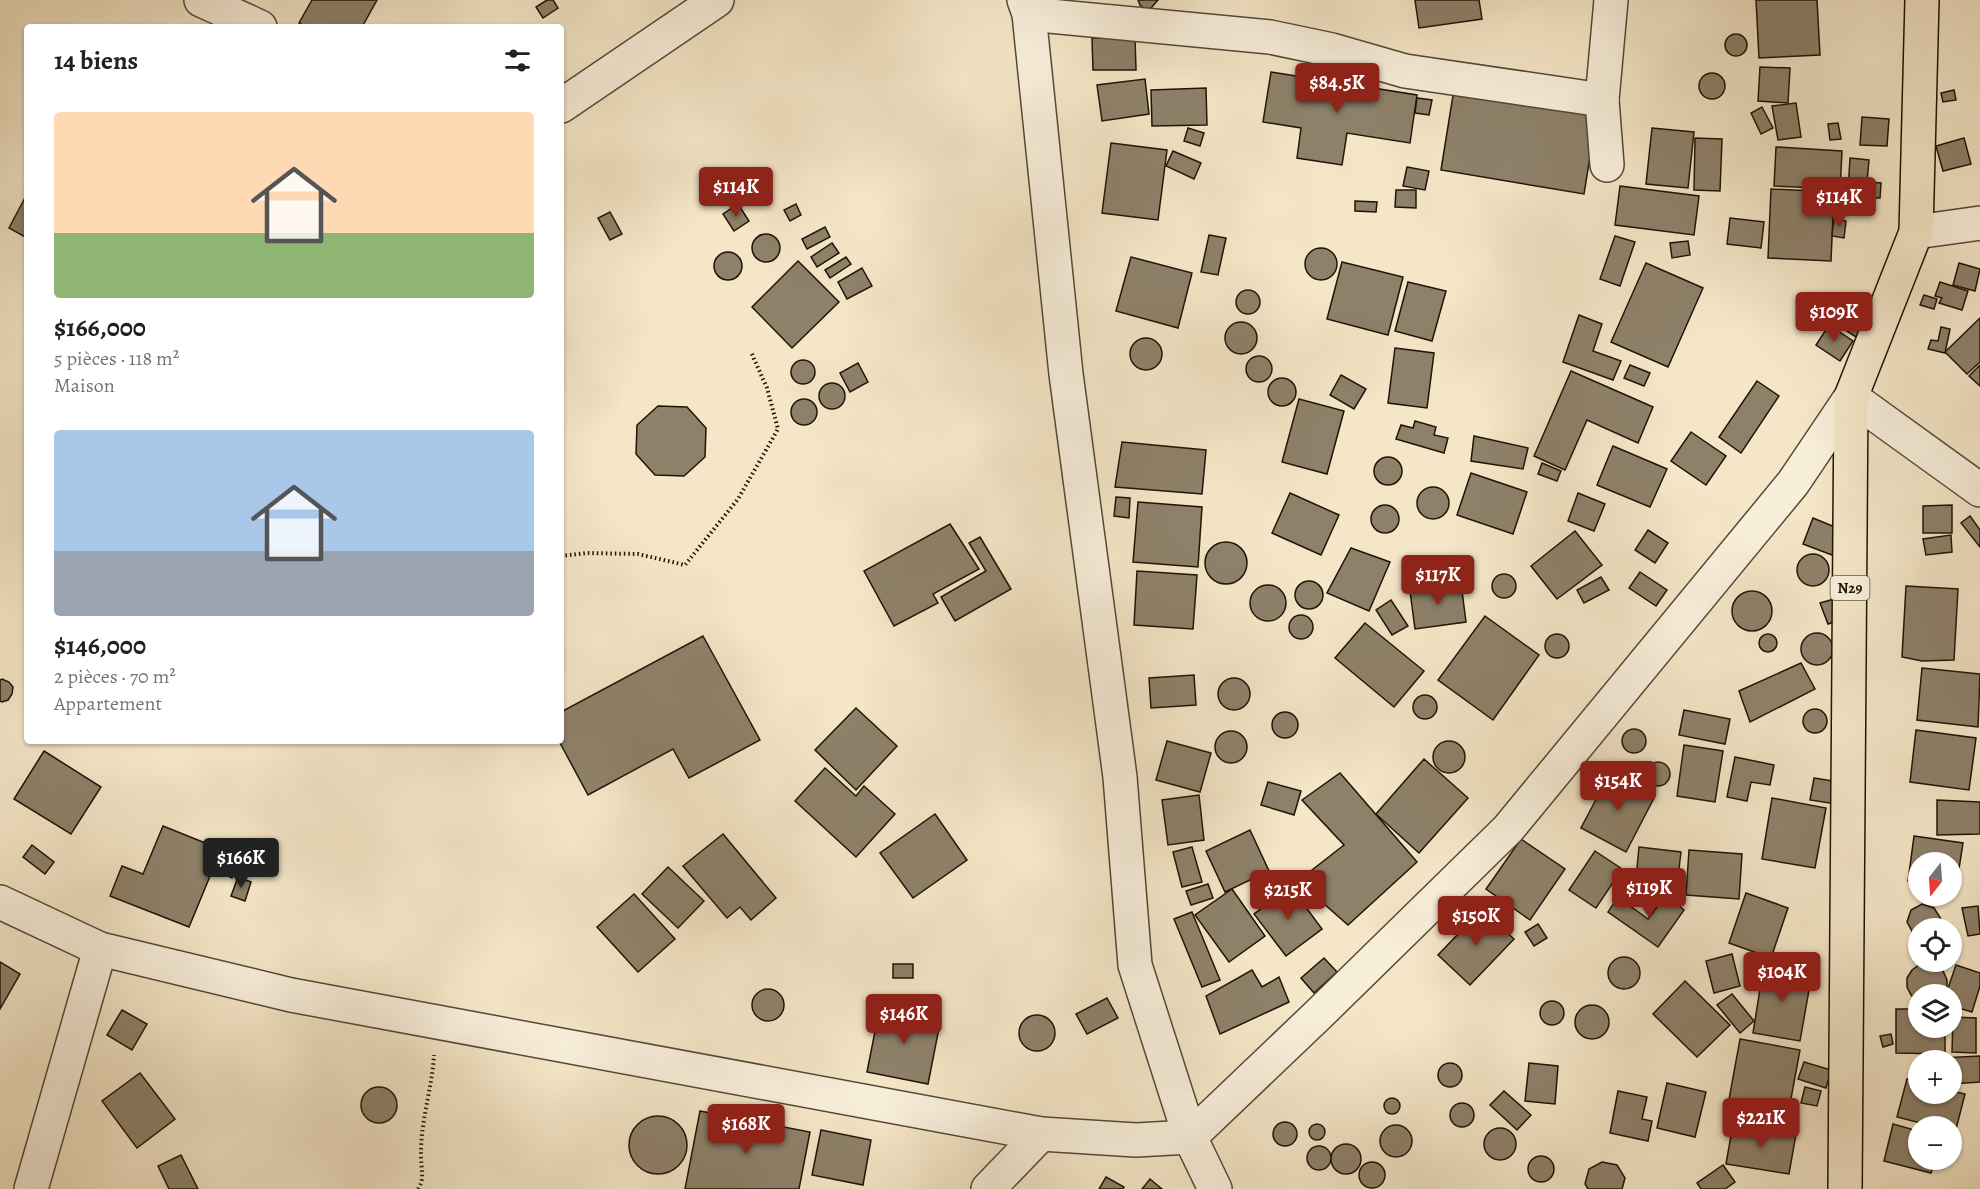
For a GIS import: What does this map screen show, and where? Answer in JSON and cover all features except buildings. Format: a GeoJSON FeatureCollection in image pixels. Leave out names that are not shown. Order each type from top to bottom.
{"type":"FeatureCollection","features":[{"type":"Feature","properties":{"kind":"main road","name":"N29"},"geometry":{"type":"LineString","coordinates":[[1845,1189],[1851,397],[1916,232],[1922,0]]}},
{"type":"Feature","properties":{"kind":"street"},"geometry":{"type":"LineString","coordinates":[[201,0],[253,24]]}},
{"type":"Feature","properties":{"kind":"street"},"geometry":{"type":"LineString","coordinates":[[564,104],[717,0]]}},
{"type":"Feature","properties":{"kind":"street"},"geometry":{"type":"LineString","coordinates":[[1607,165],[1602,100],[1611,0]]}},
{"type":"Feature","properties":{"kind":"street"},"geometry":{"type":"LineString","coordinates":[[1215,1189],[1190,1137],[1136,965],[1120,777],[1066,374],[1026,7],[1270,37],[1332,50],[1405,71],[1602,100]]}},
{"type":"Feature","properties":{"kind":"street"},"geometry":{"type":"LineString","coordinates":[[1916,232],[1980,223]]}},
{"type":"Feature","properties":{"kind":"street"},"geometry":{"type":"LineString","coordinates":[[0,902],[100,949],[291,995],[1041,1134],[1136,1140],[1190,1137],[1508,829],[1793,483],[1851,397],[1980,490]]}},
{"type":"Feature","properties":{"kind":"street"},"geometry":{"type":"LineString","coordinates":[[31,1189],[100,949]]}},
{"type":"Feature","properties":{"kind":"street"},"geometry":{"type":"LineString","coordinates":[[988,1189],[1041,1134]]}},
{"type":"Feature","properties":{"kind":"path"},"geometry":{"type":"LineString","coordinates":[[564,556],[587,553],[638,554],[685,565],[738,499],[778,429],[767,388],[751,352]]}},
{"type":"Feature","properties":{"kind":"path"},"geometry":{"type":"LineString","coordinates":[[418,1189],[423,1180],[421,1157],[426,1102],[434,1059],[434,1022]]}}]}
